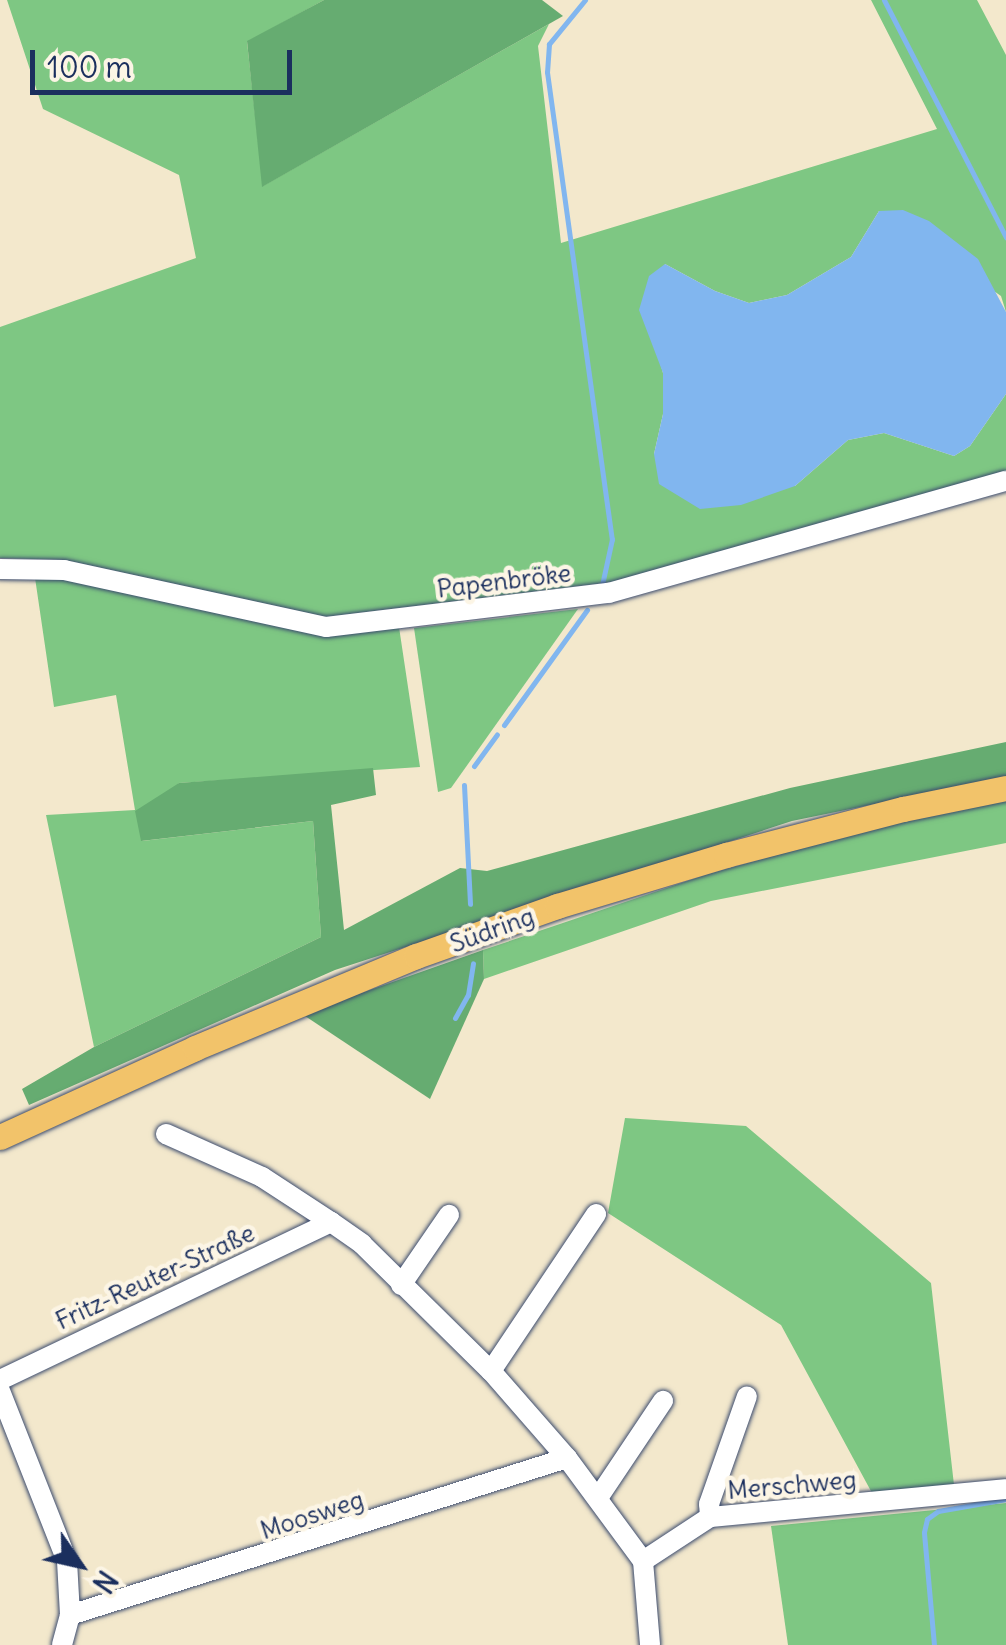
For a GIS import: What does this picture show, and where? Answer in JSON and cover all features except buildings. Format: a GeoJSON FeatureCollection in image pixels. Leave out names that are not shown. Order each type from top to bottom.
{"type":"FeatureCollection","features":[{"type":"Feature","properties":{"kind":"main road","name":"Südring"},"geometry":{"type":"LineString","coordinates":[[0,1137],[416,956],[557,906],[903,808],[1006,788]]}},
{"type":"Feature","properties":{"kind":"street","name":"Papenbröke"},"geometry":{"type":"LineString","coordinates":[[0,569],[64,570],[326,627],[609,593],[1006,481]]}},
{"type":"Feature","properties":{"kind":"street"},"geometry":{"type":"LineString","coordinates":[[166,1134],[262,1177],[331,1222],[491,1370],[568,1458],[643,1560],[650,1645]]}},
{"type":"Feature","properties":{"kind":"street"},"geometry":{"type":"LineString","coordinates":[[491,1370],[596,1214]]}},
{"type":"Feature","properties":{"kind":"street"},"geometry":{"type":"LineString","coordinates":[[402,1285],[449,1215]]}},
{"type":"Feature","properties":{"kind":"street","name":"Fritz-Reuter-Straße"},"geometry":{"type":"LineString","coordinates":[[0,1380],[331,1222]]}},
{"type":"Feature","properties":{"kind":"street"},"geometry":{"type":"LineString","coordinates":[[0,1391],[68,1562],[70,1614],[62,1645]]}},
{"type":"Feature","properties":{"kind":"street"},"geometry":{"type":"LineString","coordinates":[[710,1517],[710,1504],[748,1396]]}},
{"type":"Feature","properties":{"kind":"street"},"geometry":{"type":"LineString","coordinates":[[598,1498],[663,1401]]}},
{"type":"Feature","properties":{"kind":"street","name":"Moosweg"},"geometry":{"type":"LineString","coordinates":[[70,1614],[568,1458]]}},
{"type":"Feature","properties":{"kind":"street","name":"Merschweg"},"geometry":{"type":"LineString","coordinates":[[643,1560],[710,1517],[1006,1489]]}},
{"type":"Feature","properties":{"kind":"green space"},"geometry":{"type":"Polygon","coordinates":[[[7,0],[324,0],[247,42],[263,186],[549,24],[538,46],[561,243],[937,129],[871,0],[977,0],[1006,55],[1006,312],[1001,296],[879,211],[851,257],[787,295],[749,303],[715,291],[665,264],[655,344],[663,373],[663,414],[654,454],[795,486],[848,440],[884,433],[954,456],[970,446],[1006,394],[1006,471],[612,582],[326,617],[65,560],[0,558],[0,327],[196,258],[179,175],[43,109],[7,0]]]}},
{"type":"Feature","properties":{"kind":"green space"},"geometry":{"type":"Polygon","coordinates":[[[324,0],[542,0],[563,16],[262,187],[247,41],[324,0]]]}},
{"type":"Feature","properties":{"kind":"green space"},"geometry":{"type":"Polygon","coordinates":[[[34,571],[326,635],[399,627],[420,767],[179,783],[142,841],[313,821],[321,937],[94,1047],[46,815],[135,810],[116,695],[54,707],[34,571]]]}},
{"type":"Feature","properties":{"kind":"green space"},"geometry":{"type":"Polygon","coordinates":[[[578,609],[451,788],[438,792],[414,628],[578,609]]]}},
{"type":"Feature","properties":{"kind":"green space"},"geometry":{"type":"Polygon","coordinates":[[[1006,742],[1006,777],[792,821],[335,970],[29,1105],[22,1089],[94,1047],[321,937],[313,821],[141,841],[135,811],[179,783],[373,768],[376,795],[331,805],[344,930],[460,868],[487,871],[790,788],[1006,742]]]}},
{"type":"Feature","properties":{"kind":"green space"},"geometry":{"type":"Polygon","coordinates":[[[1006,800],[1006,843],[711,901],[484,979],[483,950],[708,874],[907,819],[1006,800]]]}},
{"type":"Feature","properties":{"kind":"green space"},"geometry":{"type":"Polygon","coordinates":[[[483,950],[484,979],[430,1099],[302,1014],[483,950]]]}},
{"type":"Feature","properties":{"kind":"green space"},"geometry":{"type":"Polygon","coordinates":[[[625,1118],[746,1126],[931,1283],[954,1485],[872,1493],[781,1325],[608,1213],[625,1118]]]}},
{"type":"Feature","properties":{"kind":"green space"},"geometry":{"type":"Polygon","coordinates":[[[1006,1503],[1006,1645],[788,1645],[771,1526],[1006,1503]]]}},
{"type":"Feature","properties":{"kind":"water"},"geometry":{"type":"Polygon","coordinates":[[[903,210],[929,221],[978,259],[1006,312],[1006,394],[970,446],[954,456],[884,433],[848,440],[795,486],[741,505],[700,509],[659,484],[654,454],[663,414],[663,373],[639,310],[649,276],[665,264],[715,291],[749,303],[787,295],[851,257],[879,211],[903,210]]]}},
{"type":"Feature","properties":{"kind":"waterway"},"geometry":{"type":"LineString","coordinates":[[585,0],[549,44],[547,72],[612,539],[602,585]]}},
{"type":"Feature","properties":{"kind":"waterway"},"geometry":{"type":"LineString","coordinates":[[884,0],[1006,237]]}},
{"type":"Feature","properties":{"kind":"waterway"},"geometry":{"type":"LineString","coordinates":[[504,725],[587,610]]}},
{"type":"Feature","properties":{"kind":"waterway"},"geometry":{"type":"LineString","coordinates":[[474,766],[497,734]]}},
{"type":"Feature","properties":{"kind":"waterway"},"geometry":{"type":"LineString","coordinates":[[464,785],[470,904]]}},
{"type":"Feature","properties":{"kind":"waterway"},"geometry":{"type":"LineString","coordinates":[[455,1018],[468,995],[473,963]]}},
{"type":"Feature","properties":{"kind":"waterway"},"geometry":{"type":"LineString","coordinates":[[934,1645],[924,1532],[927,1519],[938,1511],[1006,1499]]}}]}
